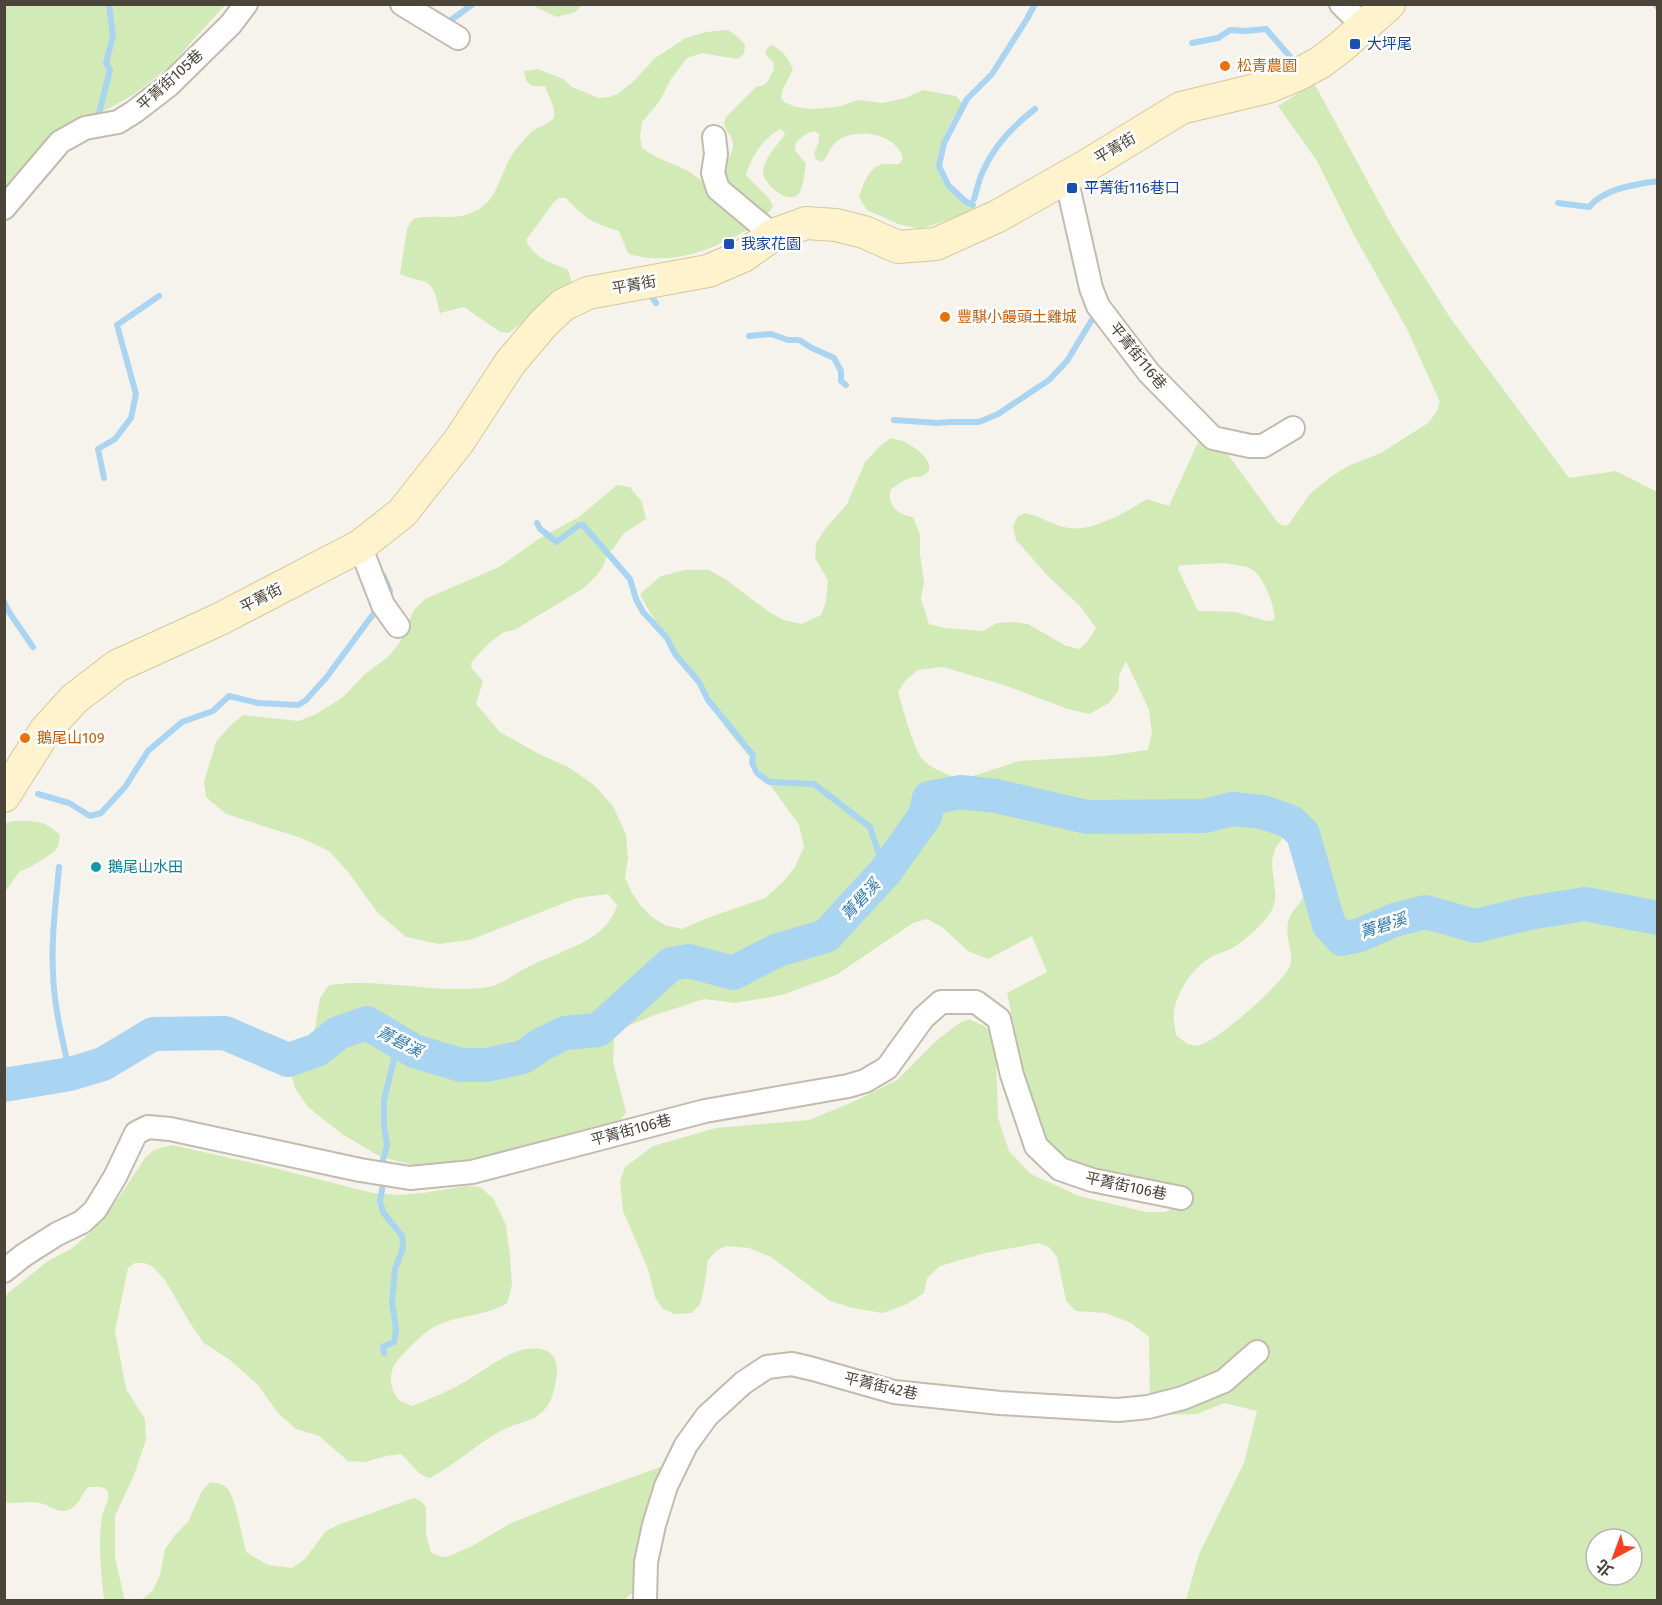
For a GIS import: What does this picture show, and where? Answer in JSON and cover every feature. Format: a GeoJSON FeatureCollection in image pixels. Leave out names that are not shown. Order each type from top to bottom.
{"type":"FeatureCollection","features":[{"type":"Feature","properties":{"kind":"street","name":"平菁街105巷"},"geometry":{"type":"LineString","coordinates":[[4,208],[60,142],[85,128],[118,122],[135,112],[169,85],[231,24],[246,4]]}},
{"type":"Feature","properties":{"kind":"street"},"geometry":{"type":"LineString","coordinates":[[402,4],[458,38]]}},
{"type":"Feature","properties":{"kind":"street"},"geometry":{"type":"LineString","coordinates":[[1341,4],[1365,27]]}},
{"type":"Feature","properties":{"kind":"street","name":"平菁街"},"geometry":{"type":"LineString","coordinates":[[4,796],[45,731],[74,699],[117,666],[220,619],[360,546],[402,513],[459,441],[510,363],[543,324],[563,305],[588,293],[708,271],[743,256],[773,235],[806,223],[836,225],[864,232],[898,247],[936,244],[998,216],[1181,108],[1268,87],[1297,75],[1321,62],[1365,27],[1389,4]]}},
{"type":"Feature","properties":{"kind":"street"},"geometry":{"type":"LineString","coordinates":[[714,137],[716,154],[713,173],[718,189],[773,235]]}},
{"type":"Feature","properties":{"kind":"street","name":"平菁街116巷"},"geometry":{"type":"LineString","coordinates":[[1066,177],[1091,288],[1098,306],[1149,373],[1213,438],[1250,446],[1263,446],[1293,428]]}},
{"type":"Feature","properties":{"kind":"street"},"geometry":{"type":"LineString","coordinates":[[360,546],[383,605],[398,626]]}},
{"type":"Feature","properties":{"kind":"street","name":"平菁街106巷"},"geometry":{"type":"LineString","coordinates":[[4,1271],[57,1234],[82,1222],[95,1210],[115,1177],[136,1133],[148,1127],[410,1178],[472,1172],[705,1111],[865,1081],[887,1068],[923,1018],[941,1002],[976,1002],[999,1019],[1012,1075],[1036,1146],[1060,1169],[1092,1180],[1181,1198]]}},
{"type":"Feature","properties":{"kind":"street","name":"平菁街42巷"},"geometry":{"type":"LineString","coordinates":[[645,1600],[646,1562],[654,1525],[666,1486],[687,1445],[707,1416],[743,1383],[766,1367],[792,1364],[894,1392],[914,1395],[1118,1410],[1148,1407],[1183,1398],[1224,1381],[1257,1352]]}},
{"type":"Feature","properties":{"kind":"green space"},"geometry":{"type":"Polygon","coordinates":[[[582,4],[575,12],[557,17],[532,5],[582,4]]]}},
{"type":"Feature","properties":{"kind":"green space"},"geometry":{"type":"Polygon","coordinates":[[[5,5],[225,5],[169,67],[133,95],[100,113],[55,132],[5,193],[5,5]]]}},
{"type":"Feature","properties":{"kind":"green space"},"geometry":{"type":"Polygon","coordinates":[[[728,30],[745,45],[744,54],[737,59],[702,53],[687,58],[671,79],[659,102],[642,122],[640,137],[642,148],[697,177],[751,228],[715,246],[690,254],[665,258],[640,257],[628,253],[619,231],[590,219],[566,198],[559,198],[526,240],[538,256],[568,270],[573,286],[508,333],[500,332],[464,307],[440,313],[436,295],[429,284],[400,274],[407,229],[413,219],[462,216],[479,209],[497,189],[507,163],[519,146],[534,130],[554,118],[554,109],[545,86],[533,86],[526,81],[524,71],[538,69],[599,98],[609,97],[618,94],[634,81],[655,58],[686,38],[706,32],[728,30]]]}},
{"type":"Feature","properties":{"kind":"green space"},"geometry":{"type":"Polygon","coordinates":[[[771,45],[785,55],[793,69],[781,98],[784,102],[796,107],[813,109],[837,107],[859,100],[883,103],[905,98],[923,90],[956,96],[962,103],[940,148],[939,173],[945,184],[957,196],[974,208],[962,215],[921,229],[898,224],[867,210],[859,197],[869,175],[880,165],[899,164],[903,158],[899,149],[892,142],[883,137],[863,133],[843,138],[835,143],[822,162],[816,159],[814,154],[819,134],[814,131],[796,142],[795,150],[806,164],[800,192],[790,197],[777,192],[767,182],[763,171],[768,157],[785,135],[780,129],[758,149],[746,175],[771,202],[773,206],[771,210],[761,216],[732,193],[721,172],[733,148],[725,125],[726,117],[756,87],[768,81],[774,69],[773,62],[765,51],[771,45]]]}},
{"type":"Feature","properties":{"kind":"green space"},"geometry":{"type":"Polygon","coordinates":[[[1314,83],[1392,226],[1451,319],[1569,478],[1616,471],[1657,492],[1657,1600],[1186,1600],[1199,1554],[1244,1463],[1257,1411],[1224,1403],[1197,1414],[1157,1415],[1150,1410],[1149,1337],[1131,1323],[1106,1313],[1076,1311],[1066,1301],[1057,1257],[1049,1247],[1039,1243],[985,1253],[940,1266],[927,1278],[924,1293],[907,1304],[883,1313],[830,1301],[771,1257],[749,1248],[727,1246],[717,1250],[708,1260],[700,1304],[692,1313],[675,1314],[663,1309],[655,1297],[648,1269],[623,1211],[620,1181],[625,1167],[653,1146],[716,1128],[809,1120],[853,1102],[897,1080],[936,1041],[958,1024],[969,1019],[990,1031],[996,1059],[998,1118],[1009,1151],[1031,1174],[1079,1196],[1146,1212],[1166,1212],[1173,1208],[1178,1202],[1172,1186],[1117,1172],[1095,1171],[1066,1161],[1043,1143],[1030,1102],[1007,993],[1047,972],[1032,936],[988,959],[968,951],[942,927],[927,919],[913,923],[836,975],[782,995],[735,1003],[704,999],[652,1016],[625,1027],[614,1039],[613,1062],[626,1112],[619,1123],[472,1159],[417,1166],[381,1157],[342,1134],[308,1107],[295,1088],[292,1077],[293,1067],[314,1034],[320,998],[329,985],[369,983],[449,989],[494,986],[525,968],[568,950],[593,936],[604,928],[617,905],[608,894],[577,898],[470,940],[439,944],[406,937],[377,912],[349,873],[329,851],[304,839],[226,814],[206,797],[204,782],[216,742],[243,715],[299,721],[316,714],[342,698],[365,674],[389,656],[400,642],[414,610],[425,599],[499,567],[540,538],[579,517],[617,485],[630,487],[642,502],[646,519],[624,533],[613,549],[607,553],[604,565],[597,575],[584,588],[516,629],[502,633],[488,644],[471,663],[472,669],[483,681],[476,704],[500,732],[570,768],[594,785],[613,806],[626,834],[628,858],[625,878],[640,905],[652,917],[665,925],[682,929],[765,898],[783,882],[795,867],[804,847],[799,825],[753,761],[725,727],[698,677],[675,651],[640,594],[661,576],[685,570],[709,570],[784,620],[802,624],[821,615],[826,601],[828,580],[815,558],[816,543],[847,504],[865,462],[891,438],[905,442],[925,457],[928,462],[928,472],[920,477],[909,478],[891,489],[890,499],[894,508],[913,517],[920,535],[924,582],[921,599],[929,624],[944,628],[983,631],[997,623],[1028,624],[1066,646],[1080,649],[1096,628],[1080,606],[1048,576],[1016,540],[1013,526],[1018,516],[1025,513],[1063,527],[1078,528],[1110,520],[1147,499],[1169,506],[1200,438],[1221,445],[1278,523],[1285,526],[1289,524],[1310,494],[1329,478],[1350,465],[1381,453],[1428,423],[1437,411],[1440,402],[1406,327],[1355,237],[1317,161],[1278,106],[1314,83]],[[1225,563],[1179,566],[1178,569],[1198,611],[1236,612],[1266,621],[1274,620],[1268,594],[1257,573],[1243,566],[1225,563]],[[1126,661],[1119,675],[1119,690],[1109,703],[1089,714],[943,667],[918,670],[906,680],[898,692],[912,738],[923,760],[936,769],[961,780],[1019,761],[1105,756],[1148,750],[1152,733],[1149,710],[1126,661]],[[1290,838],[1282,839],[1272,859],[1275,897],[1268,916],[1239,944],[1211,957],[1202,964],[1182,989],[1174,1012],[1176,1035],[1193,1046],[1209,1041],[1235,1022],[1278,982],[1291,963],[1287,933],[1288,922],[1305,892],[1307,877],[1298,841],[1290,838]]]}},
{"type":"Feature","properties":{"kind":"green space"},"geometry":{"type":"Polygon","coordinates":[[[39,822],[49,826],[60,835],[54,852],[19,872],[5,892],[5,823],[39,822]]]}},
{"type":"Feature","properties":{"kind":"green space"},"geometry":{"type":"Polygon","coordinates":[[[172,1145],[373,1193],[400,1195],[466,1186],[480,1187],[493,1198],[506,1225],[512,1285],[507,1303],[491,1310],[440,1324],[426,1332],[398,1359],[391,1374],[393,1389],[399,1400],[412,1406],[459,1385],[504,1357],[536,1348],[549,1352],[553,1356],[557,1376],[550,1401],[540,1414],[497,1433],[430,1478],[418,1471],[401,1454],[365,1462],[348,1461],[319,1436],[296,1429],[278,1413],[258,1385],[230,1360],[204,1343],[165,1280],[152,1266],[135,1263],[128,1268],[115,1331],[126,1389],[145,1419],[146,1440],[134,1475],[115,1516],[115,1557],[124,1598],[127,1600],[104,1600],[100,1537],[102,1516],[108,1497],[107,1490],[101,1487],[88,1487],[76,1505],[66,1511],[38,1503],[5,1502],[5,1298],[8,1293],[48,1261],[71,1249],[90,1233],[120,1196],[145,1158],[154,1150],[172,1145]]]}},
{"type":"Feature","properties":{"kind":"green space"},"geometry":{"type":"Polygon","coordinates":[[[660,1467],[666,1469],[634,1592],[623,1600],[142,1600],[153,1590],[160,1575],[165,1549],[188,1522],[202,1491],[210,1482],[218,1483],[228,1489],[236,1510],[246,1552],[268,1565],[292,1568],[305,1559],[326,1531],[414,1498],[426,1507],[426,1535],[431,1552],[447,1557],[472,1546],[511,1523],[660,1467]]]}},
{"type":"Feature","properties":{"kind":"waterway"},"geometry":{"type":"LineString","coordinates":[[99,113],[110,70],[106,63],[113,36],[109,4]]}},
{"type":"Feature","properties":{"kind":"waterway"},"geometry":{"type":"LineString","coordinates":[[451,20],[473,4]]}},
{"type":"Feature","properties":{"kind":"waterway"},"geometry":{"type":"LineString","coordinates":[[973,205],[965,201],[948,185],[939,166],[944,143],[967,99],[992,74],[1035,4]]}},
{"type":"Feature","properties":{"kind":"waterway"},"geometry":{"type":"LineString","coordinates":[[1655,4],[1658,8]]}},
{"type":"Feature","properties":{"kind":"waterway"},"geometry":{"type":"LineString","coordinates":[[1192,43],[1218,38],[1230,30],[1266,29],[1293,60]]}},
{"type":"Feature","properties":{"kind":"waterway"},"geometry":{"type":"LineString","coordinates":[[974,199],[982,174],[993,153],[1012,129],[1035,109]]}},
{"type":"Feature","properties":{"kind":"waterway"},"geometry":{"type":"LineString","coordinates":[[1558,203],[1589,207],[1603,195],[1612,191],[1658,181]]}},
{"type":"Feature","properties":{"kind":"waterway"},"geometry":{"type":"LineString","coordinates":[[649,293],[656,303]]}},
{"type":"Feature","properties":{"kind":"waterway"},"geometry":{"type":"LineString","coordinates":[[104,478],[98,449],[115,439],[131,418],[136,394],[117,325],[159,296]]}},
{"type":"Feature","properties":{"kind":"waterway"},"geometry":{"type":"LineString","coordinates":[[894,420],[937,423],[979,422],[998,414],[1049,380],[1067,361],[1096,313]]}},
{"type":"Feature","properties":{"kind":"waterway"},"geometry":{"type":"LineString","coordinates":[[749,336],[771,334],[788,340],[799,340],[834,358],[841,371],[841,381],[846,385]]}},
{"type":"Feature","properties":{"kind":"waterway"},"geometry":{"type":"LineString","coordinates":[[537,523],[540,529],[557,542],[579,525],[583,525],[630,579],[643,612],[667,638],[675,654],[699,682],[708,700],[753,755],[752,763],[757,773],[769,782],[814,784],[870,827],[885,872]]}},
{"type":"Feature","properties":{"kind":"waterway"},"geometry":{"type":"LineString","coordinates":[[383,575],[390,591]]}},
{"type":"Feature","properties":{"kind":"waterway"},"geometry":{"type":"LineString","coordinates":[[4,602],[33,647]]}},
{"type":"Feature","properties":{"kind":"waterway"},"geometry":{"type":"LineString","coordinates":[[38,794],[69,803],[90,816],[101,813],[125,787],[148,751],[182,722],[213,711],[229,696],[258,703],[298,705],[305,701],[326,678],[374,613]]}},
{"type":"Feature","properties":{"kind":"waterway","name":"菁礐溪"},"geometry":{"type":"LineString","coordinates":[[4,1085],[70,1074],[103,1064],[153,1034],[225,1033],[288,1060],[317,1050],[338,1033],[367,1023],[414,1051],[461,1065],[486,1065],[523,1057],[542,1044],[565,1033],[598,1030],[671,964],[689,961],[733,973],[778,950],[826,936],[885,872],[925,816],[929,798],[961,792],[996,796],[1087,817],[1205,816],[1232,809],[1263,812],[1291,822],[1303,834],[1329,925],[1342,939],[1360,935],[1394,920],[1426,912],[1475,926],[1529,913],[1585,904],[1658,918]]}},
{"type":"Feature","properties":{"kind":"waterway"},"geometry":{"type":"LineString","coordinates":[[59,867],[53,933],[53,973],[57,1012],[70,1074]]}},
{"type":"Feature","properties":{"kind":"waterway"},"geometry":{"type":"LineString","coordinates":[[382,1164],[387,1145],[384,1100],[398,1043]]}},
{"type":"Feature","properties":{"kind":"waterway"},"geometry":{"type":"LineString","coordinates":[[383,1184],[380,1201],[383,1212],[402,1236],[403,1248],[395,1269],[392,1302],[396,1329],[394,1342],[383,1347],[384,1353]]}},
{"type":"Feature","properties":{"kind":"place","name":"大坪尾"},"geometry":{"type":"Point","coordinates":[1355,44]}},
{"type":"Feature","properties":{"kind":"place","name":"松青農園"},"geometry":{"type":"Point","coordinates":[1225,66]}},
{"type":"Feature","properties":{"kind":"place","name":"平菁街116巷口"},"geometry":{"type":"Point","coordinates":[1072,188]}},
{"type":"Feature","properties":{"kind":"place","name":"我家花園"},"geometry":{"type":"Point","coordinates":[729,244]}},
{"type":"Feature","properties":{"kind":"place","name":"豐騏小饅頭土雞城"},"geometry":{"type":"Point","coordinates":[945,317]}},
{"type":"Feature","properties":{"kind":"place","name":"鵝尾山109"},"geometry":{"type":"Point","coordinates":[25,738]}},
{"type":"Feature","properties":{"kind":"place","name":"鵝尾山水田"},"geometry":{"type":"Point","coordinates":[96,867]}}]}
